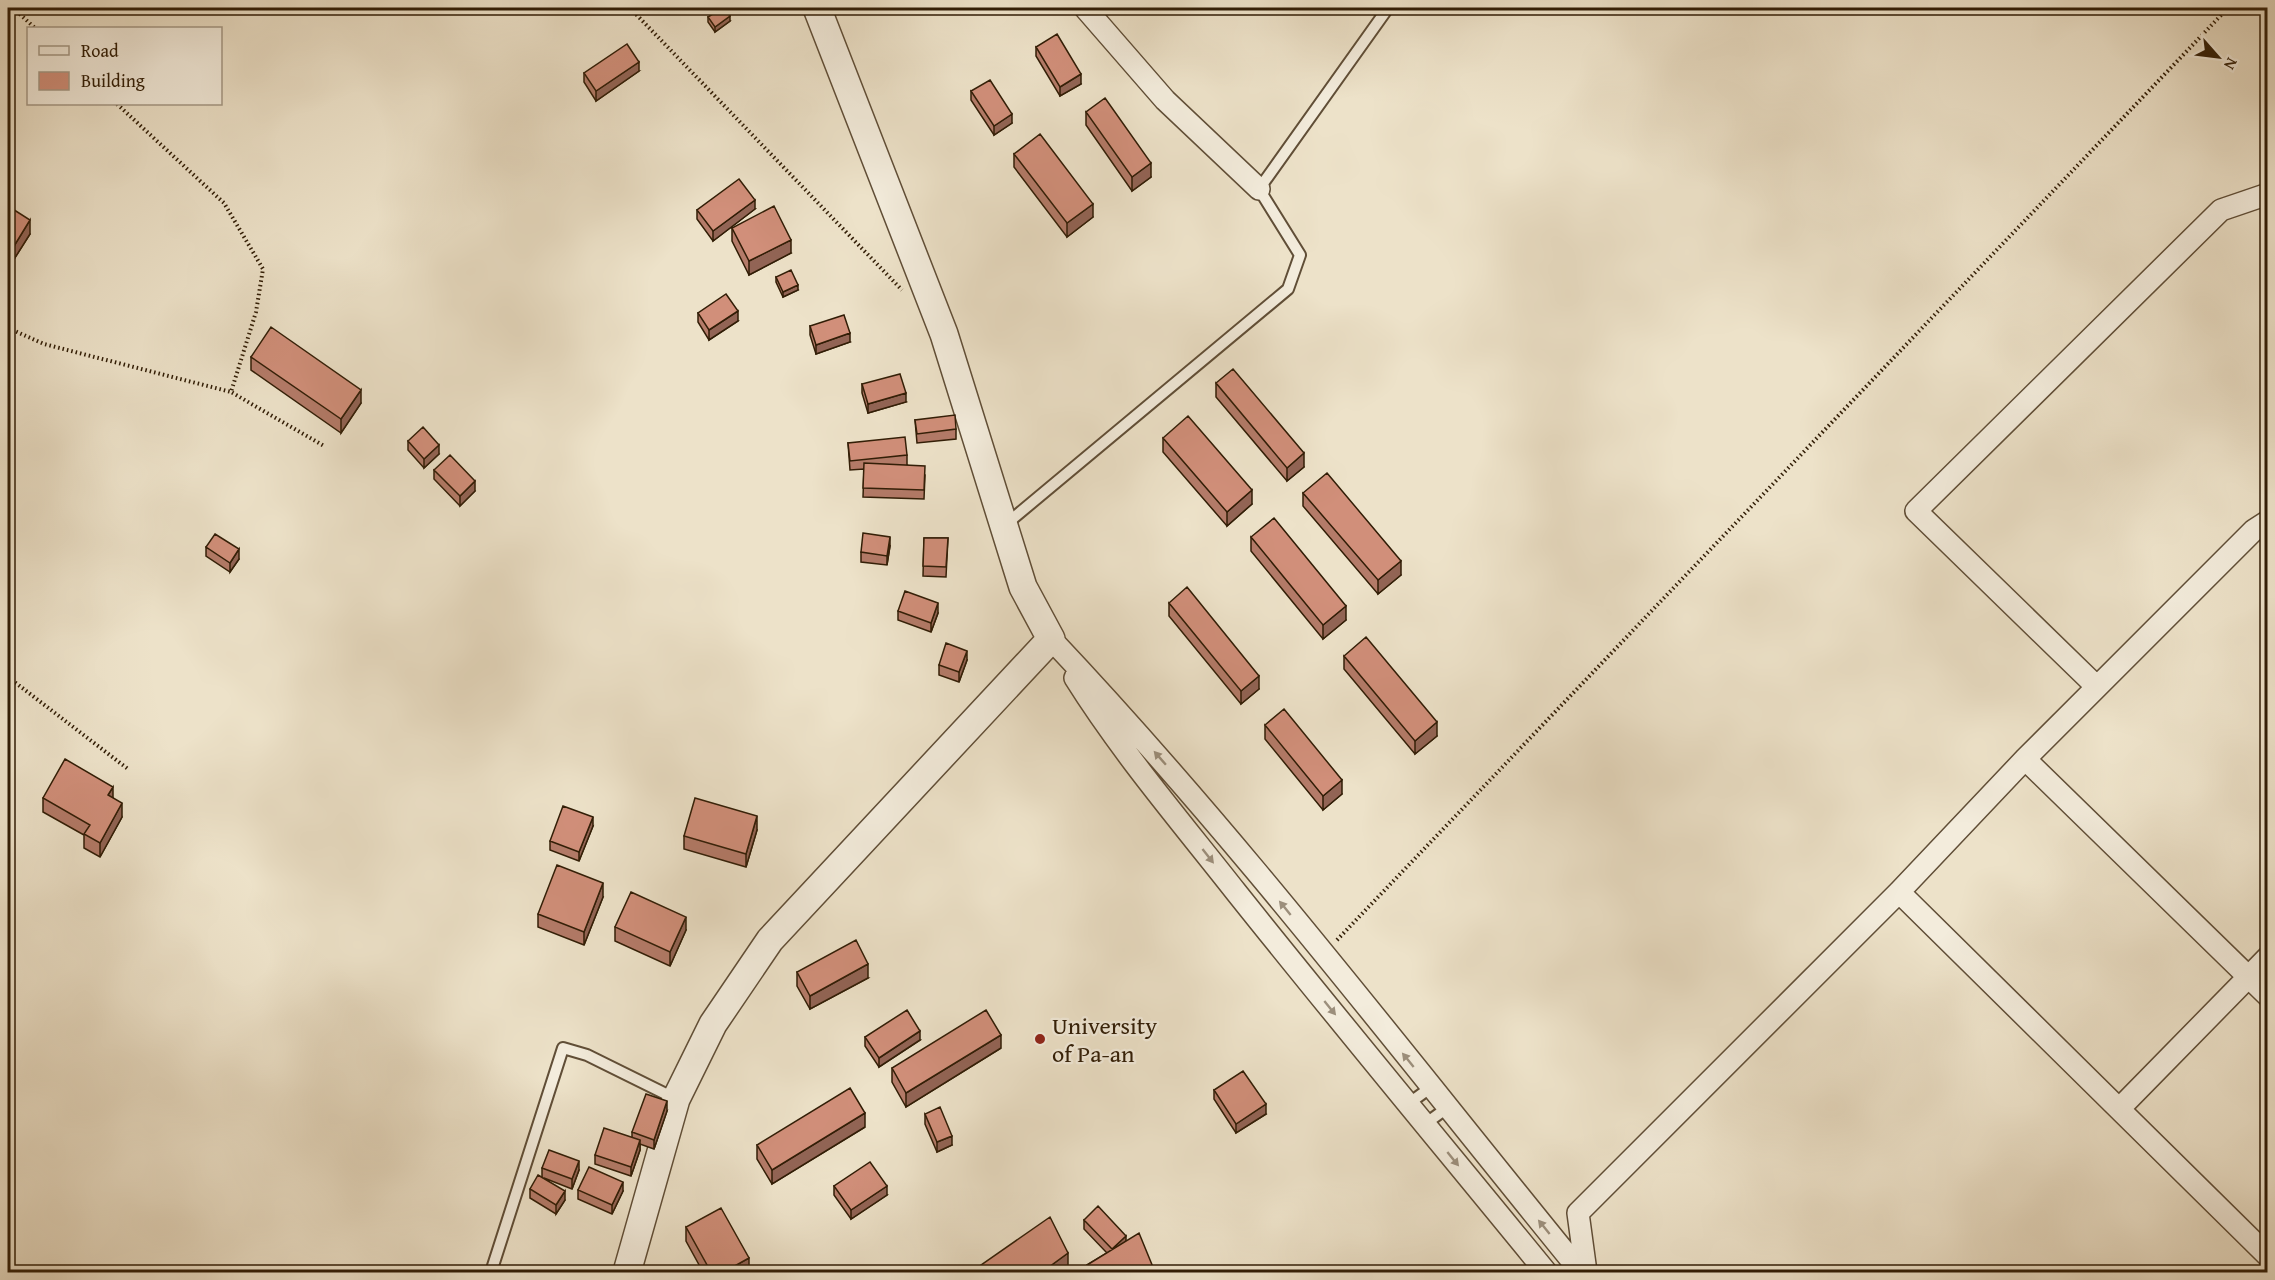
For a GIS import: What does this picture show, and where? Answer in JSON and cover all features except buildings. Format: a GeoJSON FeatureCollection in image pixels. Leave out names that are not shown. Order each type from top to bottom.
{"type":"FeatureCollection","features":[{"type":"Feature","properties":{"kind":"street"},"geometry":{"type":"LineString","coordinates":[[817,8],[944,334],[1023,587],[1051,639],[1098,715],[1189,832],[1546,1272]]}},
{"type":"Feature","properties":{"kind":"street"},"geometry":{"type":"LineString","coordinates":[[1085,8],[1165,100],[1259,189]]}},
{"type":"Feature","properties":{"kind":"street"},"geometry":{"type":"LineString","coordinates":[[2097,687],[1916,511],[2221,210],[2268,194]]}},
{"type":"Feature","properties":{"kind":"street"},"geometry":{"type":"LineString","coordinates":[[1586,1272],[1578,1213],[1899,892],[2097,687],[2263,531]]}},
{"type":"Feature","properties":{"kind":"street"},"geometry":{"type":"LineString","coordinates":[[1051,639],[1118,710],[1210,815],[1581,1272]]}},
{"type":"Feature","properties":{"kind":"street"},"geometry":{"type":"LineString","coordinates":[[627,1272],[676,1099],[713,1024],[770,940],[1051,639]]}},
{"type":"Feature","properties":{"kind":"street"},"geometry":{"type":"LineString","coordinates":[[2025,759],[2268,996]]}},
{"type":"Feature","properties":{"kind":"street"},"geometry":{"type":"LineString","coordinates":[[1189,832],[1210,815]]}},
{"type":"Feature","properties":{"kind":"street"},"geometry":{"type":"LineString","coordinates":[[1899,892],[2268,1256]]}},
{"type":"Feature","properties":{"kind":"street"},"geometry":{"type":"LineString","coordinates":[[2119,1109],[2268,957]]}},
{"type":"Feature","properties":{"kind":"lane"},"geometry":{"type":"LineString","coordinates":[[1004,525],[1288,289],[1300,255],[1259,189],[1388,8]]}},
{"type":"Feature","properties":{"kind":"lane"},"geometry":{"type":"LineString","coordinates":[[491,1272],[563,1048],[587,1055],[676,1099]]}},
{"type":"Feature","properties":{"kind":"lane"},"geometry":{"type":"LineString","coordinates":[[1408,1104],[1430,1088]]}},
{"type":"Feature","properties":{"kind":"lane"},"geometry":{"type":"LineString","coordinates":[[1425,1124],[1447,1108]]}},
{"type":"Feature","properties":{"kind":"path"},"geometry":{"type":"LineString","coordinates":[[13,8],[34,27]]}},
{"type":"Feature","properties":{"kind":"path"},"geometry":{"type":"LineString","coordinates":[[630,8],[904,293]]}},
{"type":"Feature","properties":{"kind":"path"},"geometry":{"type":"LineString","coordinates":[[1323,955],[2228,8]]}},
{"type":"Feature","properties":{"kind":"path"},"geometry":{"type":"LineString","coordinates":[[118,105],[224,203],[263,269],[256,312],[231,393]]}},
{"type":"Feature","properties":{"kind":"path"},"geometry":{"type":"LineString","coordinates":[[8,328],[44,344],[231,393],[324,446]]}},
{"type":"Feature","properties":{"kind":"path"},"geometry":{"type":"LineString","coordinates":[[8,676],[128,769]]}},
{"type":"Feature","properties":{"kind":"place","name":"University of Pa-an"},"geometry":{"type":"Point","coordinates":[1040,1039]}}]}
